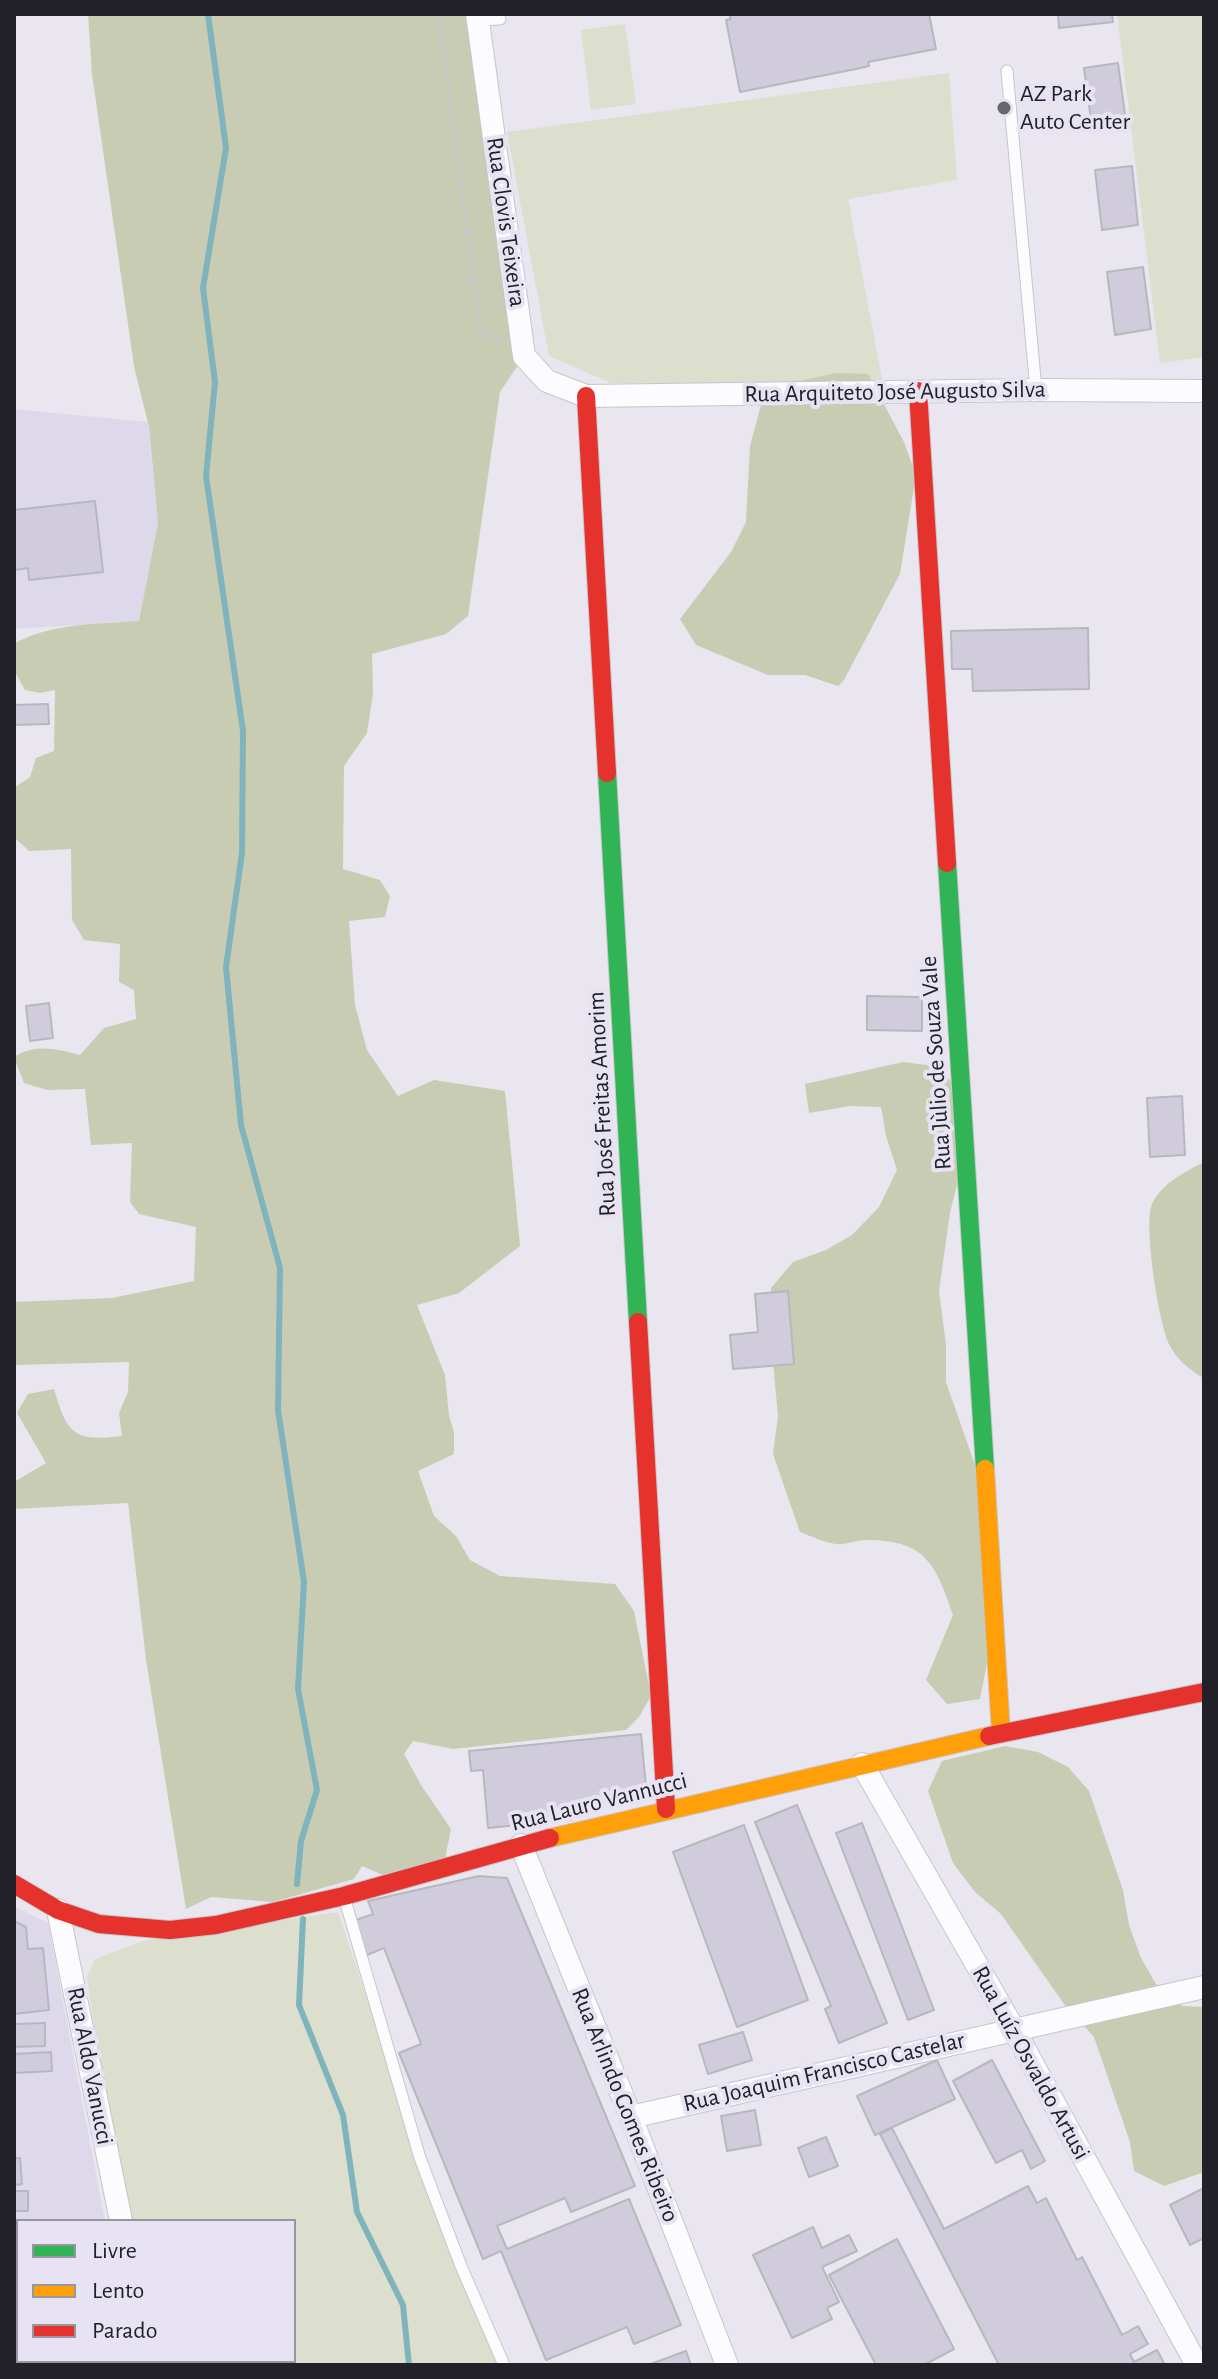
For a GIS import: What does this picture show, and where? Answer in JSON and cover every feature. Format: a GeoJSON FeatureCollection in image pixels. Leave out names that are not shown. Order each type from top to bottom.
{"type":"FeatureCollection","features":[{"type":"Feature","properties":{"kind":"street","name":"Rua Clovis Teixeira"},"geometry":{"type":"LineString","coordinates":[[485,18],[524,356]]}},
{"type":"Feature","properties":{"kind":"street"},"geometry":{"type":"LineString","coordinates":[[524,356],[547,381],[586,396]]}},
{"type":"Feature","properties":{"kind":"street","name":"Rua Jùlio de Souza Vale"},"geometry":{"type":"LineString","coordinates":[[918,391],[1001,1733]]}},
{"type":"Feature","properties":{"kind":"street","name":"Rua Arquiteto José Augusto Silva"},"geometry":{"type":"LineString","coordinates":[[586,396],[1204,391]]}},
{"type":"Feature","properties":{"kind":"street","name":"Rua José Freitas Amorim"},"geometry":{"type":"LineString","coordinates":[[586,396],[666,1809]]}},
{"type":"Feature","properties":{"kind":"street","name":"Rua Lauro Vannucci"},"geometry":{"type":"LineString","coordinates":[[14,1884],[58,1910],[99,1924],[170,1930],[216,1925],[344,1896],[521,1845],[666,1809],[1001,1733],[1204,1692]]}},
{"type":"Feature","properties":{"kind":"street","name":"Rua Luíz Osvaldo Artusi"},"geometry":{"type":"LineString","coordinates":[[862,1764],[1013,2028],[1197,2365]]}},
{"type":"Feature","properties":{"kind":"street","name":"Rua Arlindo Gomes Ribeiro"},"geometry":{"type":"LineString","coordinates":[[521,1845],[727,2365]]}},
{"type":"Feature","properties":{"kind":"street","name":"Rua Aldo Vanucci"},"geometry":{"type":"LineString","coordinates":[[58,1910],[121,2219]]}},
{"type":"Feature","properties":{"kind":"street","name":"Rua Joaquim Francisco Castelar"},"geometry":{"type":"LineString","coordinates":[[631,2117],[1204,1987]]}},
{"type":"Feature","properties":{"kind":"lane"},"geometry":{"type":"LineString","coordinates":[[1007,71],[1036,390]]}},
{"type":"Feature","properties":{"kind":"lane"},"geometry":{"type":"LineString","coordinates":[[344,1896],[420,2158],[461,2266],[504,2365]]}},
{"type":"Feature","properties":{"kind":"path"},"geometry":{"type":"LineString","coordinates":[[439,14],[480,331],[524,356]]}},
{"type":"Feature","properties":{"kind":"shaded area"},"geometry":{"type":"Polygon","coordinates":[[[14,409],[148,422],[158,523],[139,621],[14,629],[14,409]]]}},
{"type":"Feature","properties":{"kind":"shaded area"},"geometry":{"type":"Polygon","coordinates":[[[14,1906],[48,1923],[105,2219],[16,2219],[16,2363],[123,2365],[14,2365],[14,1906]]]}},
{"type":"Feature","properties":{"kind":"green space"},"geometry":{"type":"Polygon","coordinates":[[[88,14],[477,14],[524,356],[500,392],[468,616],[446,634],[372,654],[373,693],[367,733],[344,766],[343,869],[380,880],[390,896],[385,917],[349,921],[355,1005],[367,1050],[398,1096],[434,1080],[505,1091],[520,1246],[459,1293],[417,1305],[445,1375],[449,1416],[454,1432],[454,1454],[418,1471],[434,1516],[456,1536],[470,1560],[500,1576],[615,1584],[634,1611],[651,1696],[639,1717],[626,1730],[453,1749],[413,1741],[404,1754],[451,1829],[445,1859],[383,1875],[362,1866],[354,1879],[273,1902],[211,1897],[186,1909],[146,1660],[128,1503],[14,1509],[14,1482],[46,1463],[17,1413],[28,1394],[54,1389],[63,1416],[75,1432],[83,1436],[122,1436],[119,1413],[128,1392],[129,1362],[14,1365],[14,1302],[112,1298],[194,1281],[196,1227],[139,1214],[130,1202],[132,1143],[91,1145],[85,1089],[47,1090],[24,1083],[14,1057],[38,1049],[55,1049],[80,1055],[104,1028],[136,1019],[134,990],[119,982],[120,944],[84,940],[72,920],[71,849],[29,851],[14,837],[14,788],[30,777],[36,758],[54,751],[55,690],[40,693],[25,690],[14,670],[14,644],[59,628],[139,621],[158,523],[149,427],[134,366],[92,74],[88,14]]]}},
{"type":"Feature","properties":{"kind":"green space"},"geometry":{"type":"Polygon","coordinates":[[[1117,14],[1204,14],[1204,357],[1160,363],[1117,14]]]}},
{"type":"Feature","properties":{"kind":"green space"},"geometry":{"type":"Polygon","coordinates":[[[625,24],[636,104],[591,110],[581,30],[625,24]]]}},
{"type":"Feature","properties":{"kind":"green space"},"geometry":{"type":"Polygon","coordinates":[[[949,73],[957,180],[848,199],[883,384],[611,383],[549,356],[507,132],[949,73]]]}},
{"type":"Feature","properties":{"kind":"green space"},"geometry":{"type":"Polygon","coordinates":[[[836,373],[868,374],[904,442],[916,475],[900,574],[838,686],[805,675],[768,675],[696,645],[680,619],[731,552],[746,522],[750,446],[761,405],[790,383],[836,373]]]}},
{"type":"Feature","properties":{"kind":"green space"},"geometry":{"type":"Polygon","coordinates":[[[903,1062],[942,1067],[957,1093],[970,1132],[950,1213],[939,1291],[946,1345],[946,1382],[992,1514],[992,1638],[980,1699],[947,1704],[926,1680],[953,1615],[934,1569],[916,1551],[903,1545],[867,1540],[836,1544],[800,1532],[773,1454],[778,1416],[769,1319],[771,1288],[793,1262],[826,1250],[852,1235],[879,1207],[897,1170],[881,1107],[850,1106],[809,1113],[805,1084],[903,1062]]]}},
{"type":"Feature","properties":{"kind":"green space"},"geometry":{"type":"Polygon","coordinates":[[[1204,1162],[1204,1378],[1184,1364],[1169,1344],[1157,1296],[1149,1232],[1152,1204],[1156,1197],[1175,1179],[1204,1162]]]}},
{"type":"Feature","properties":{"kind":"green space"},"geometry":{"type":"Polygon","coordinates":[[[1005,1746],[1038,1752],[1068,1767],[1089,1791],[1123,1890],[1129,1925],[1141,1958],[1156,1984],[1182,2006],[1204,2007],[1204,2172],[1164,2186],[1134,2171],[1130,2142],[1094,2037],[1064,2004],[1001,1914],[975,1892],[953,1863],[928,1791],[942,1761],[1005,1746]]]}},
{"type":"Feature","properties":{"kind":"green space"},"geometry":{"type":"Polygon","coordinates":[[[338,1912],[420,2158],[505,2365],[139,2365],[296,2363],[296,2219],[122,2219],[87,1977],[95,1959],[143,1941],[338,1912]]]}},
{"type":"Feature","properties":{"kind":"building"},"geometry":{"type":"Polygon","coordinates":[[[729,14],[929,14],[936,49],[740,92],[726,20],[731,19],[729,14]]]}},
{"type":"Feature","properties":{"kind":"building"},"geometry":{"type":"Polygon","coordinates":[[[1058,14],[1112,14],[1113,22],[1059,28],[1058,14]]]}},
{"type":"Feature","properties":{"kind":"building"},"geometry":{"type":"Polygon","coordinates":[[[1118,63],[1126,122],[1092,127],[1084,68],[1118,63]]]}},
{"type":"Feature","properties":{"kind":"building"},"geometry":{"type":"Polygon","coordinates":[[[1132,166],[1138,225],[1102,230],[1095,170],[1132,166]]]}},
{"type":"Feature","properties":{"kind":"building"},"geometry":{"type":"Polygon","coordinates":[[[1143,267],[1151,329],[1115,335],[1107,272],[1143,267]]]}},
{"type":"Feature","properties":{"kind":"building"},"geometry":{"type":"Polygon","coordinates":[[[95,501],[103,572],[29,580],[28,568],[14,570],[14,510],[95,501]]]}},
{"type":"Feature","properties":{"kind":"building"},"geometry":{"type":"Polygon","coordinates":[[[1088,628],[1089,689],[973,691],[972,669],[952,669],[951,631],[1088,628]]]}},
{"type":"Feature","properties":{"kind":"building"},"geometry":{"type":"Polygon","coordinates":[[[48,704],[49,724],[14,725],[14,705],[48,704]]]}},
{"type":"Feature","properties":{"kind":"building"},"geometry":{"type":"Polygon","coordinates":[[[867,996],[922,997],[922,1031],[867,1030],[867,996]]]}},
{"type":"Feature","properties":{"kind":"building"},"geometry":{"type":"Polygon","coordinates":[[[49,1003],[53,1038],[30,1041],[26,1006],[49,1003]]]}},
{"type":"Feature","properties":{"kind":"building"},"geometry":{"type":"Polygon","coordinates":[[[1182,1096],[1185,1155],[1150,1157],[1147,1098],[1182,1096]]]}},
{"type":"Feature","properties":{"kind":"building"},"geometry":{"type":"Polygon","coordinates":[[[788,1291],[794,1364],[733,1369],[730,1335],[758,1332],[755,1294],[788,1291]]]}},
{"type":"Feature","properties":{"kind":"building"},"geometry":{"type":"Polygon","coordinates":[[[641,1734],[647,1797],[571,1804],[572,1820],[488,1828],[483,1770],[471,1771],[469,1751],[641,1734]]]}},
{"type":"Feature","properties":{"kind":"building"},"geometry":{"type":"Polygon","coordinates":[[[797,1805],[887,2023],[839,2043],[825,2009],[831,2006],[755,1822],[797,1805]]]}},
{"type":"Feature","properties":{"kind":"building"},"geometry":{"type":"Polygon","coordinates":[[[862,1823],[934,2010],[908,2020],[836,1833],[862,1823]]]}},
{"type":"Feature","properties":{"kind":"building"},"geometry":{"type":"Polygon","coordinates":[[[744,1825],[808,2000],[737,2027],[673,1852],[744,1825]]]}},
{"type":"Feature","properties":{"kind":"building"},"geometry":{"type":"Polygon","coordinates":[[[479,1876],[507,1878],[635,2186],[571,2212],[565,2198],[497,2226],[507,2249],[629,2199],[681,2325],[634,2344],[627,2327],[546,2360],[501,2251],[483,2259],[399,2053],[421,2044],[384,1948],[367,1955],[353,1921],[373,1914],[368,1901],[479,1876]]]}},
{"type":"Feature","properties":{"kind":"building"},"geometry":{"type":"Polygon","coordinates":[[[14,1921],[26,1927],[28,1949],[43,1948],[49,2010],[14,2014],[14,1921]]]}},
{"type":"Feature","properties":{"kind":"building"},"geometry":{"type":"Polygon","coordinates":[[[45,2023],[45,2046],[14,2047],[14,2024],[45,2023]]]}},
{"type":"Feature","properties":{"kind":"building"},"geometry":{"type":"Polygon","coordinates":[[[743,2032],[752,2060],[708,2074],[699,2045],[743,2032]]]}},
{"type":"Feature","properties":{"kind":"building"},"geometry":{"type":"Polygon","coordinates":[[[51,2052],[52,2071],[14,2073],[14,2054],[51,2052]]]}},
{"type":"Feature","properties":{"kind":"building"},"geometry":{"type":"Polygon","coordinates":[[[937,2060],[955,2099],[875,2135],[857,2096],[937,2060]]]}},
{"type":"Feature","properties":{"kind":"building"},"geometry":{"type":"Polygon","coordinates":[[[992,2060],[1045,2161],[1031,2169],[1022,2150],[996,2163],[953,2081],[992,2060]]]}},
{"type":"Feature","properties":{"kind":"building"},"geometry":{"type":"Polygon","coordinates":[[[755,2110],[761,2145],[727,2151],[721,2116],[755,2110]]]}},
{"type":"Feature","properties":{"kind":"building"},"geometry":{"type":"Polygon","coordinates":[[[892,2128],[944,2229],[1028,2186],[1037,2203],[1046,2198],[1077,2260],[1082,2257],[1122,2335],[1138,2326],[1148,2344],[1130,2354],[1134,2362],[1157,2350],[1165,2365],[999,2365],[880,2134],[892,2128]]]}},
{"type":"Feature","properties":{"kind":"building"},"geometry":{"type":"Polygon","coordinates":[[[826,2137],[838,2166],[809,2177],[798,2148],[826,2137]]]}},
{"type":"Feature","properties":{"kind":"building"},"geometry":{"type":"Polygon","coordinates":[[[14,2158],[20,2158],[22,2184],[14,2185],[14,2158]]]}},
{"type":"Feature","properties":{"kind":"building"},"geometry":{"type":"Polygon","coordinates":[[[1204,2188],[1204,2238],[1190,2245],[1170,2205],[1204,2188]]]}},
{"type":"Feature","properties":{"kind":"building"},"geometry":{"type":"Polygon","coordinates":[[[14,2191],[28,2191],[28,2211],[14,2211],[14,2191]]]}},
{"type":"Feature","properties":{"kind":"building"},"geometry":{"type":"Polygon","coordinates":[[[813,2227],[822,2248],[849,2235],[857,2251],[822,2267],[839,2302],[827,2308],[832,2319],[792,2338],[753,2255],[813,2227]]]}},
{"type":"Feature","properties":{"kind":"building"},"geometry":{"type":"Polygon","coordinates":[[[897,2239],[954,2349],[924,2365],[876,2365],[829,2275],[897,2239]]]}},
{"type":"Feature","properties":{"kind":"building"},"geometry":{"type":"Polygon","coordinates":[[[686,2351],[691,2365],[648,2365],[686,2351]]]}},
{"type":"Feature","properties":{"kind":"waterway"},"geometry":{"type":"LineString","coordinates":[[208,14],[226,148],[203,288],[215,382],[206,476],[243,731],[242,853],[226,967],[241,1125],[280,1268],[278,1410],[304,1582],[298,1689],[317,1790],[301,1841],[297,1884]]}},
{"type":"Feature","properties":{"kind":"waterway"},"geometry":{"type":"LineString","coordinates":[[303,1919],[299,2005],[343,2115],[357,2212],[403,2305],[409,2365]]}},
{"type":"Feature","properties":{"kind":"traffic: fast"},"geometry":{"type":"LineString","coordinates":[[607,773],[638,1322]]}},
{"type":"Feature","properties":{"kind":"traffic: fast"},"geometry":{"type":"LineString","coordinates":[[947,863],[985,1469]]}},
{"type":"Feature","properties":{"kind":"traffic: slow"},"geometry":{"type":"LineString","coordinates":[[985,1469],[1001,1733]]}},
{"type":"Feature","properties":{"kind":"traffic: slow"},"geometry":{"type":"LineString","coordinates":[[550,1838],[989,1736]]}},
{"type":"Feature","properties":{"kind":"traffic: jam"},"geometry":{"type":"LineString","coordinates":[[918,391],[947,863]]}},
{"type":"Feature","properties":{"kind":"traffic: jam"},"geometry":{"type":"LineString","coordinates":[[586,396],[607,773]]}},
{"type":"Feature","properties":{"kind":"traffic: jam"},"geometry":{"type":"LineString","coordinates":[[638,1322],[666,1809]]}},
{"type":"Feature","properties":{"kind":"traffic: jam"},"geometry":{"type":"LineString","coordinates":[[989,1736],[1204,1692]]}},
{"type":"Feature","properties":{"kind":"traffic: jam"},"geometry":{"type":"LineString","coordinates":[[14,1884],[58,1910],[99,1924],[170,1930],[216,1925],[344,1896],[550,1838]]}},
{"type":"Feature","properties":{"kind":"place","name":"AZ Park Auto Center"},"geometry":{"type":"Point","coordinates":[1004,108]}}]}
